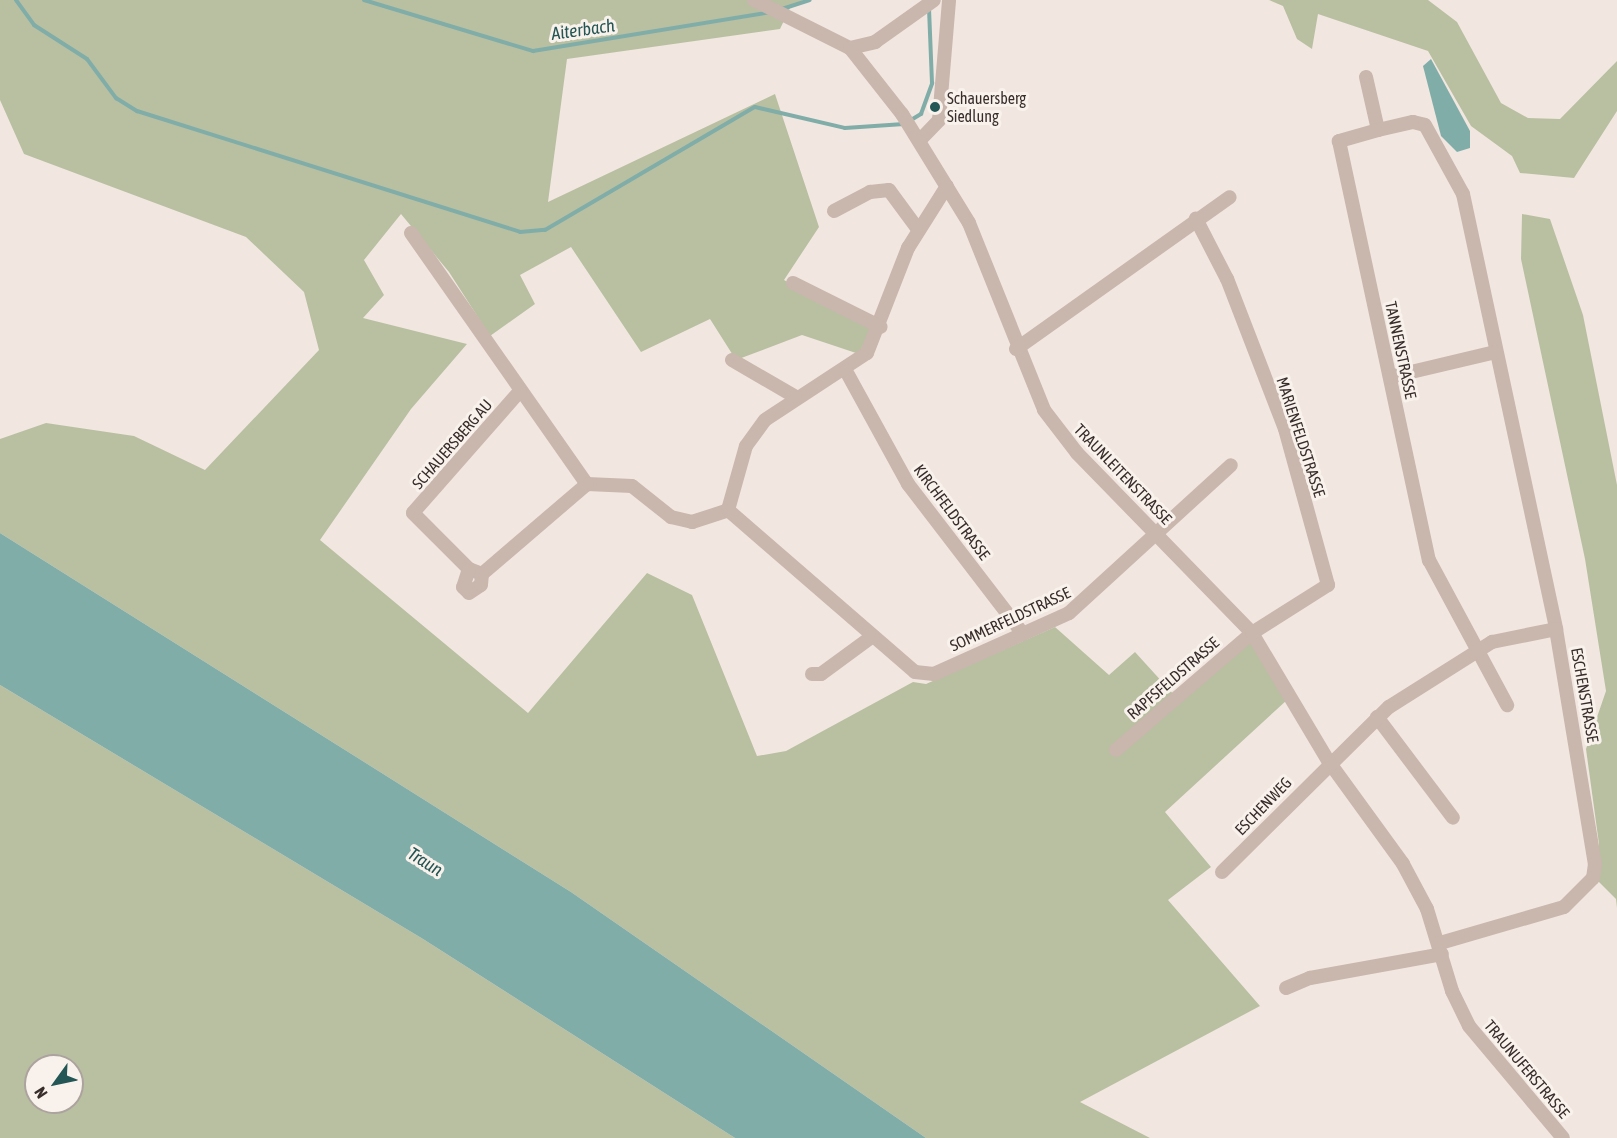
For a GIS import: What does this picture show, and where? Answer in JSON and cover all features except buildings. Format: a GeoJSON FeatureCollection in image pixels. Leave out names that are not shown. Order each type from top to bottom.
{"type":"FeatureCollection","features":[{"type":"Feature","properties":{"kind":"street"},"geometry":{"type":"LineString","coordinates":[[850,48],[875,42],[934,0]]}},
{"type":"Feature","properties":{"kind":"street"},"geometry":{"type":"LineString","coordinates":[[917,136],[939,120],[949,0]]}},
{"type":"Feature","properties":{"kind":"street","name":"TRAUNLEITENSTRASSE"},"geometry":{"type":"LineString","coordinates":[[758,2],[850,48],[902,114],[947,186],[989,267],[1016,349],[1058,431],[1158,532],[1252,633],[1329,762],[1403,864],[1441,948]]}},
{"type":"Feature","properties":{"kind":"street"},"geometry":{"type":"LineString","coordinates":[[1366,77],[1378,130]]}},
{"type":"Feature","properties":{"kind":"street","name":"ESCHENSTRASSE"},"geometry":{"type":"LineString","coordinates":[[1286,988],[1310,978],[1441,948],[1564,907],[1593,878],[1592,833],[1556,629],[1463,194],[1425,125],[1413,122],[1378,130]]}},
{"type":"Feature","properties":{"kind":"street","name":"TANNENSTRASSE"},"geometry":{"type":"LineString","coordinates":[[1378,130],[1339,141],[1430,560],[1479,648],[1507,705]]}},
{"type":"Feature","properties":{"kind":"street"},"geometry":{"type":"LineString","coordinates":[[411,233],[587,484],[632,486],[671,517],[692,522],[728,510],[749,438],[794,396],[846,371],[867,353],[881,327],[917,228],[947,186]]}},
{"type":"Feature","properties":{"kind":"street"},"geometry":{"type":"LineString","coordinates":[[834,211],[870,192],[889,190],[917,228]]}},
{"type":"Feature","properties":{"kind":"street"},"geometry":{"type":"LineString","coordinates":[[1016,349],[1230,197]]}},
{"type":"Feature","properties":{"kind":"street","name":"MARIENFELDSTRASSE"},"geometry":{"type":"LineString","coordinates":[[1196,219],[1227,279],[1285,429],[1328,585],[1252,633]]}},
{"type":"Feature","properties":{"kind":"street"},"geometry":{"type":"LineString","coordinates":[[793,283],[881,327]]}},
{"type":"Feature","properties":{"kind":"street"},"geometry":{"type":"LineString","coordinates":[[1390,377],[1496,352]]}},
{"type":"Feature","properties":{"kind":"street"},"geometry":{"type":"LineString","coordinates":[[732,360],[794,396]]}},
{"type":"Feature","properties":{"kind":"street","name":"KIRCHFELDSTRASSE"},"geometry":{"type":"LineString","coordinates":[[846,371],[908,484],[1023,634]]}},
{"type":"Feature","properties":{"kind":"street","name":"SCHAUERSBERG AU"},"geometry":{"type":"LineString","coordinates":[[520,391],[413,513],[476,571],[587,484]]}},
{"type":"Feature","properties":{"kind":"street","name":"SOMMERFELDSTRASSE"},"geometry":{"type":"LineString","coordinates":[[728,510],[915,672],[934,674],[1023,634],[1083,603],[1231,465]]}},
{"type":"Feature","properties":{"kind":"street"},"geometry":{"type":"LineString","coordinates":[[1329,762],[1377,717],[1479,648],[1556,629]]}},
{"type":"Feature","properties":{"kind":"street","name":"RAPFSFELDSTRASSE"},"geometry":{"type":"LineString","coordinates":[[1116,750],[1252,633]]}},
{"type":"Feature","properties":{"kind":"street"},"geometry":{"type":"LineString","coordinates":[[812,674],[821,674],[873,636]]}},
{"type":"Feature","properties":{"kind":"street"},"geometry":{"type":"LineString","coordinates":[[1377,717],[1454,818]]}},
{"type":"Feature","properties":{"kind":"street","name":"ESCHENWEG"},"geometry":{"type":"LineString","coordinates":[[1222,872],[1329,762]]}},
{"type":"Feature","properties":{"kind":"street","name":"TRAUNUFERSTRASSE"},"geometry":{"type":"LineString","coordinates":[[1441,948],[1469,1026],[1563,1138]]}},
{"type":"Feature","properties":{"kind":"green space"},"geometry":{"type":"Polygon","coordinates":[[[0,0],[804,0],[791,6],[780,29],[567,59],[548,202],[775,94],[819,227],[784,280],[871,328],[859,354],[802,335],[736,360],[710,319],[641,352],[571,247],[520,275],[535,304],[490,336],[449,272],[401,214],[364,260],[384,295],[363,318],[467,344],[411,409],[320,540],[528,713],[647,573],[692,595],[757,756],[786,751],[913,682],[926,684],[1055,627],[1109,675],[1135,652],[1175,696],[1248,637],[1287,700],[1165,812],[1211,867],[1168,900],[1260,1006],[1080,1102],[1150,1138],[926,1138],[571,892],[0,533],[0,439],[46,423],[134,436],[205,470],[319,350],[304,292],[246,237],[24,154],[0,100],[0,0]]]}},
{"type":"Feature","properties":{"kind":"green space"},"geometry":{"type":"Polygon","coordinates":[[[1269,0],[1428,0],[1457,22],[1501,103],[1528,118],[1560,119],[1617,61],[1617,111],[1574,178],[1520,173],[1512,156],[1471,126],[1428,51],[1318,14],[1312,49],[1297,39],[1283,6],[1269,0]]]}},
{"type":"Feature","properties":{"kind":"green space"},"geometry":{"type":"Polygon","coordinates":[[[1522,214],[1550,219],[1583,315],[1617,485],[1617,908],[1616,899],[1598,881],[1599,844],[1586,749],[1606,691],[1585,559],[1521,259],[1522,214]]]}},
{"type":"Feature","properties":{"kind":"green space"},"geometry":{"type":"Polygon","coordinates":[[[0,685],[423,939],[735,1138],[0,1138],[0,685]]]}},
{"type":"Feature","properties":{"kind":"water"},"geometry":{"type":"Polygon","coordinates":[[[1431,59],[1470,131],[1470,148],[1457,152],[1441,136],[1423,66],[1431,59]]]}},
{"type":"Feature","properties":{"kind":"water","name":"Traun"},"geometry":{"type":"Polygon","coordinates":[[[0,533],[571,892],[926,1138],[735,1138],[423,939],[0,685],[0,533]]]}},
{"type":"Feature","properties":{"kind":"waterway"},"geometry":{"type":"LineString","coordinates":[[16,0],[34,25],[87,59],[116,98],[137,111],[520,232],[545,230],[755,107],[845,128],[904,124]]}},
{"type":"Feature","properties":{"kind":"waterway","name":"Aiterbach"},"geometry":{"type":"LineString","coordinates":[[364,0],[533,51],[772,12]]}},
{"type":"Feature","properties":{"kind":"waterway","name":"Aiterbach"},"geometry":{"type":"LineString","coordinates":[[782,9],[810,0]]}},
{"type":"Feature","properties":{"kind":"waterway"},"geometry":{"type":"LineString","coordinates":[[911,120],[921,114],[932,83],[929,7]]}},
{"type":"Feature","properties":{"kind":"place","name":"Schauersberg Siedlung"},"geometry":{"type":"Point","coordinates":[935,107]}}]}
